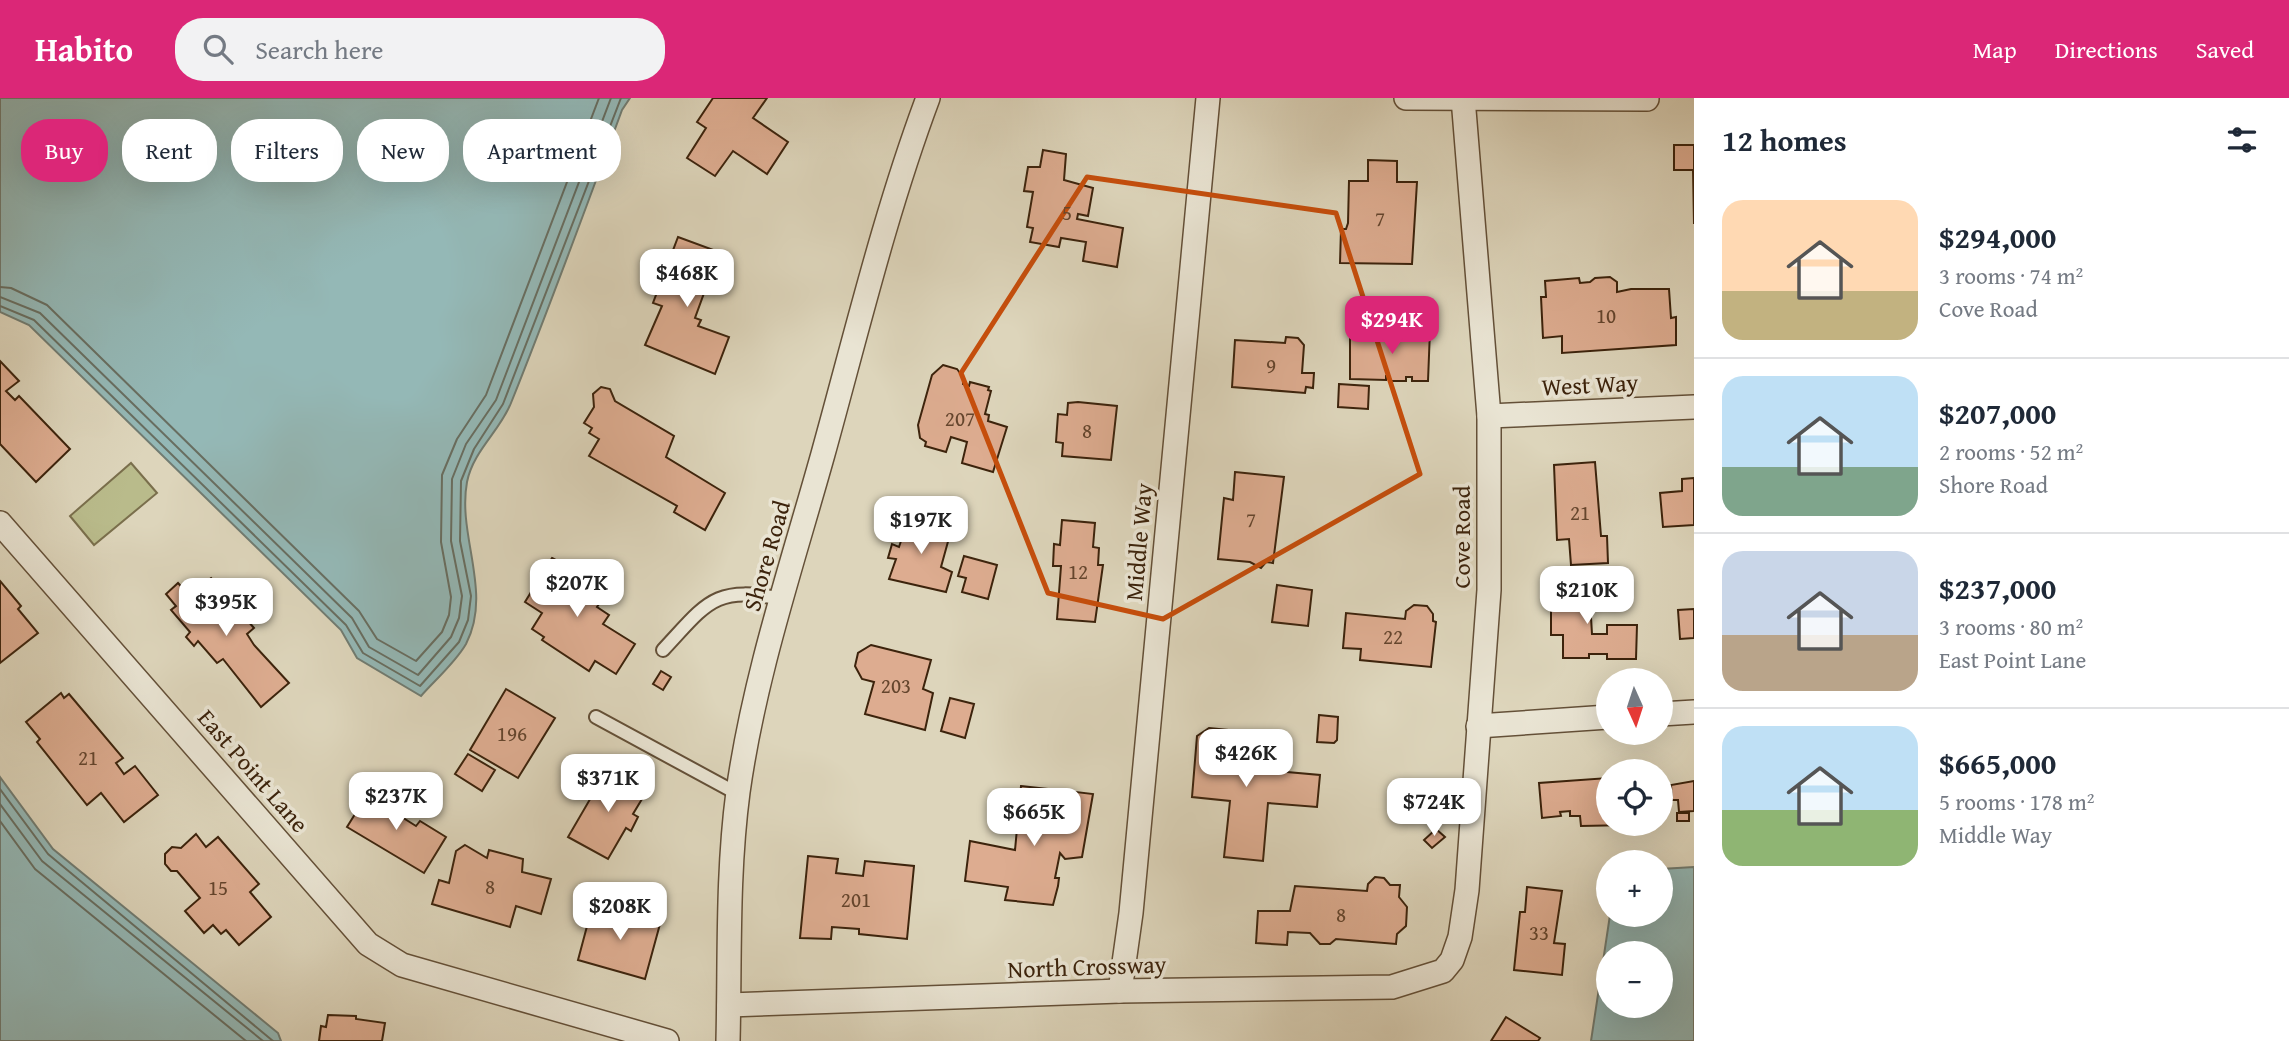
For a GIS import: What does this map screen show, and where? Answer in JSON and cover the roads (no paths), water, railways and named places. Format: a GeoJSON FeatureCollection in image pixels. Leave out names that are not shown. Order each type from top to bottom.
{"type":"FeatureCollection","features":[{"type":"Feature","properties":{"kind":"street","name":"Shore Road"},"geometry":{"type":"LineString","coordinates":[[728,1041],[730,896],[738,794],[760,682],[893,205],[928,98]]}},
{"type":"Feature","properties":{"kind":"street","name":"Middle Way"},"geometry":{"type":"LineString","coordinates":[[1120,991],[1132,900],[1208,98]]}},
{"type":"Feature","properties":{"kind":"street"},"geometry":{"type":"LineString","coordinates":[[1406,98],[1647,99]]}},
{"type":"Feature","properties":{"kind":"street","name":"Cove Road"},"geometry":{"type":"LineString","coordinates":[[1443,971],[1452,960],[1460,937],[1465,902],[1489,590],[1489,416],[1463,98]]}},
{"type":"Feature","properties":{"kind":"street","name":"West Way"},"geometry":{"type":"LineString","coordinates":[[1489,416],[1694,407]]}},
{"type":"Feature","properties":{"kind":"street","name":"East Point Lane"},"geometry":{"type":"LineString","coordinates":[[0,523],[368,944],[402,965],[667,1041]]}},
{"type":"Feature","properties":{"kind":"street"},"geometry":{"type":"LineString","coordinates":[[1673,713],[1694,712]]}},
{"type":"Feature","properties":{"kind":"street"},"geometry":{"type":"LineString","coordinates":[[1478,726],[1596,718]]}},
{"type":"Feature","properties":{"kind":"street","name":"North Crossway"},"geometry":{"type":"LineString","coordinates":[[729,1005],[1120,991],[1392,987],[1443,971]]}},
{"type":"Feature","properties":{"kind":"lane"},"geometry":{"type":"LineString","coordinates":[[663,650],[696,615],[719,598],[740,592],[782,599]]}},
{"type":"Feature","properties":{"kind":"lane"},"geometry":{"type":"LineString","coordinates":[[596,717],[738,794]]}},
{"type":"Feature","properties":{"kind":"water"},"geometry":{"type":"Polygon","coordinates":[[[0,98],[630,98],[619,119],[463,119],[463,182],[595,182],[511,403],[470,471],[465,502],[476,584],[473,624],[466,644],[451,665],[421,696],[357,658],[341,630],[29,325],[0,312],[0,98]]]}},
{"type":"Feature","properties":{"kind":"water"},"geometry":{"type":"Polygon","coordinates":[[[0,777],[53,849],[278,1033],[281,1041],[0,1041],[0,777]]]}},
{"type":"Feature","properties":{"kind":"water"},"geometry":{"type":"Polygon","coordinates":[[[1694,867],[1694,1041],[1591,1041],[1596,1008],[1596,1018],[1673,1018],[1673,941],[1606,941],[1608,927],[1673,927],[1673,868],[1694,867]]]}}]}
